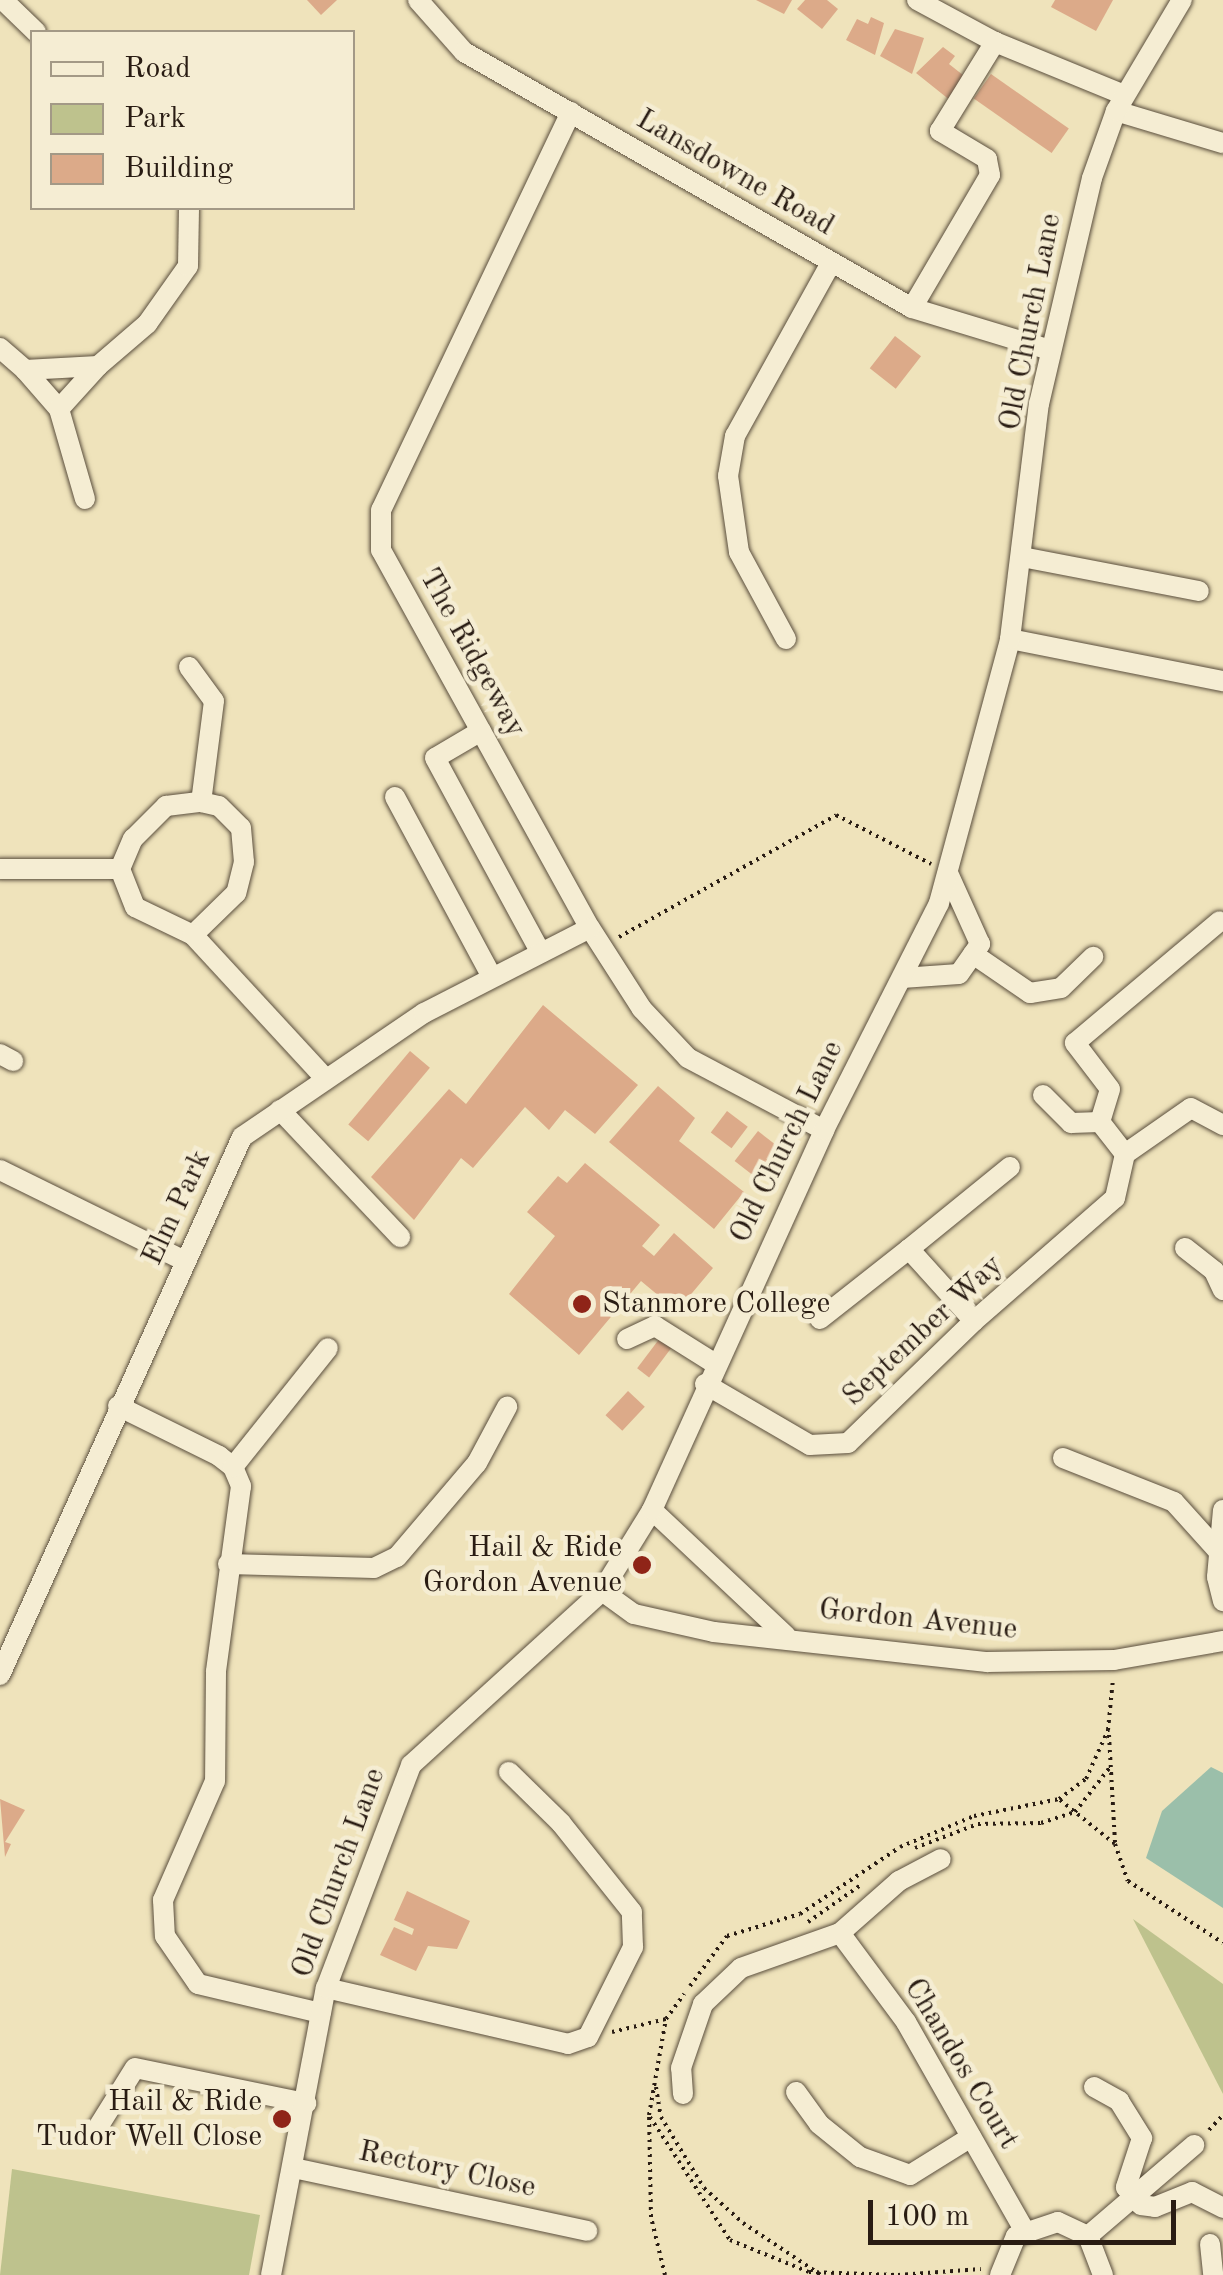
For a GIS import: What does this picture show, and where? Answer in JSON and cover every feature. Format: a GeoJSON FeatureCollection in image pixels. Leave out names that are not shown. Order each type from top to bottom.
{"type":"FeatureCollection","features":[{"type":"Feature","properties":{"kind":"street"},"geometry":{"type":"LineString","coordinates":[[3,0],[34,30]]}},
{"type":"Feature","properties":{"kind":"street","name":"Lansdowne Road"},"geometry":{"type":"LineString","coordinates":[[418,0],[464,52],[912,308],[1050,350]]}},
{"type":"Feature","properties":{"kind":"street"},"geometry":{"type":"LineString","coordinates":[[917,0],[1120,103],[1223,143]]}},
{"type":"Feature","properties":{"kind":"street","name":"Old Church Lane"},"geometry":{"type":"LineString","coordinates":[[270,2275],[294,2168],[326,1988],[412,1765],[602,1592],[652,1510],[714,1364],[824,1130],[902,978],[948,872],[1010,639],[1050,350],[1092,178],[1120,103],[1182,0]]}},
{"type":"Feature","properties":{"kind":"street"},"geometry":{"type":"LineString","coordinates":[[912,308],[990,175],[987,159],[940,131],[995,42]]}},
{"type":"Feature","properties":{"kind":"street","name":"The Ridgeway"},"geometry":{"type":"LineString","coordinates":[[571,112],[381,510],[381,550],[590,928],[642,1009],[688,1058],[824,1130]]}},
{"type":"Feature","properties":{"kind":"street"},"geometry":{"type":"LineString","coordinates":[[59,409],[98,366],[147,324],[188,266],[190,210]]}},
{"type":"Feature","properties":{"kind":"street"},"geometry":{"type":"LineString","coordinates":[[786,639],[739,552],[728,476],[734,436],[831,263]]}},
{"type":"Feature","properties":{"kind":"street"},"geometry":{"type":"LineString","coordinates":[[0,348],[59,409],[85,498]]}},
{"type":"Feature","properties":{"kind":"street"},"geometry":{"type":"LineString","coordinates":[[25,370],[98,366]]}},
{"type":"Feature","properties":{"kind":"street"},"geometry":{"type":"LineString","coordinates":[[1022,558],[1199,592]]}},
{"type":"Feature","properties":{"kind":"street"},"geometry":{"type":"LineString","coordinates":[[1010,639],[1223,681]]}},
{"type":"Feature","properties":{"kind":"street"},"geometry":{"type":"LineString","coordinates":[[190,667],[214,700],[201,802]]}},
{"type":"Feature","properties":{"kind":"street"},"geometry":{"type":"LineString","coordinates":[[482,731],[435,758],[540,951]]}},
{"type":"Feature","properties":{"kind":"street"},"geometry":{"type":"LineString","coordinates":[[395,797],[492,975]]}},
{"type":"Feature","properties":{"kind":"street"},"geometry":{"type":"LineString","coordinates":[[193,935],[236,892],[244,862],[241,828],[219,806],[201,802],[166,806],[133,839],[120,869],[134,908],[193,935],[326,1079]]}},
{"type":"Feature","properties":{"kind":"street"},"geometry":{"type":"LineString","coordinates":[[0,869],[120,869]]}},
{"type":"Feature","properties":{"kind":"street"},"geometry":{"type":"LineString","coordinates":[[902,978],[959,974],[980,944],[948,872]]}},
{"type":"Feature","properties":{"kind":"street"},"geometry":{"type":"LineString","coordinates":[[1100,1122],[1110,1088],[1075,1043],[1220,921]]}},
{"type":"Feature","properties":{"kind":"street","name":"Elm Park"},"geometry":{"type":"LineString","coordinates":[[0,1676],[118,1406],[242,1138],[326,1079],[492,975],[590,928]]}},
{"type":"Feature","properties":{"kind":"street"},"geometry":{"type":"LineString","coordinates":[[973,954],[1030,992],[1061,988],[1092,958]]}},
{"type":"Feature","properties":{"kind":"street"},"geometry":{"type":"LineString","coordinates":[[1043,1095],[1071,1123],[1100,1122]]}},
{"type":"Feature","properties":{"kind":"street"},"geometry":{"type":"LineString","coordinates":[[1100,1122],[1125,1154],[1191,1108],[1223,1125]]}},
{"type":"Feature","properties":{"kind":"street"},"geometry":{"type":"LineString","coordinates":[[280,1110],[400,1237]]}},
{"type":"Feature","properties":{"kind":"street","name":"September Way"},"geometry":{"type":"LineString","coordinates":[[706,1384],[810,1445],[848,1443],[974,1321],[1115,1198],[1125,1154]]}},
{"type":"Feature","properties":{"kind":"street"},"geometry":{"type":"LineString","coordinates":[[820,1319],[1010,1167]]}},
{"type":"Feature","properties":{"kind":"street"},"geometry":{"type":"LineString","coordinates":[[0,1170],[185,1261]]}},
{"type":"Feature","properties":{"kind":"street"},"geometry":{"type":"LineString","coordinates":[[1185,1248],[1214,1272],[1223,1290]]}},
{"type":"Feature","properties":{"kind":"street"},"geometry":{"type":"LineString","coordinates":[[909,1249],[974,1321]]}},
{"type":"Feature","properties":{"kind":"street"},"geometry":{"type":"LineString","coordinates":[[627,1339],[654,1326],[714,1364]]}},
{"type":"Feature","properties":{"kind":"street"},"geometry":{"type":"LineString","coordinates":[[321,2013],[198,1984],[165,1936],[162,1900],[216,1781],[216,1672],[228,1564],[240,1508],[233,1467],[328,1348]]}},
{"type":"Feature","properties":{"kind":"street"},"geometry":{"type":"LineString","coordinates":[[118,1406],[233,1467]]}},
{"type":"Feature","properties":{"kind":"street"},"geometry":{"type":"LineString","coordinates":[[228,1564],[374,1568],[397,1557],[478,1463],[507,1407]]}},
{"type":"Feature","properties":{"kind":"street"},"geometry":{"type":"LineString","coordinates":[[1063,1458],[1174,1502],[1220,1552]]}},
{"type":"Feature","properties":{"kind":"street","name":"Gordon Avenue"},"geometry":{"type":"LineString","coordinates":[[652,1510],[786,1636]]}},
{"type":"Feature","properties":{"kind":"street"},"geometry":{"type":"LineString","coordinates":[[1223,1510],[1223,1600]]}},
{"type":"Feature","properties":{"kind":"street","name":"Gordon Avenue"},"geometry":{"type":"LineString","coordinates":[[602,1592],[634,1614],[714,1632],[786,1636],[987,1662],[1114,1660],[1223,1641]]}},
{"type":"Feature","properties":{"kind":"street"},"geometry":{"type":"LineString","coordinates":[[326,1988],[568,2044],[588,2037],[633,1947],[632,1912],[561,1822],[510,1772]]}},
{"type":"Feature","properties":{"kind":"street"},"geometry":{"type":"LineString","coordinates":[[683,2094],[687,2040],[704,2004],[722,1985],[742,1968],[840,1933],[899,1881],[941,1859]]}},
{"type":"Feature","properties":{"kind":"street","name":"Chandos Court"},"geometry":{"type":"LineString","coordinates":[[840,1933],[906,2022],[1024,2230]]}},
{"type":"Feature","properties":{"kind":"street"},"geometry":{"type":"LineString","coordinates":[[94,2132],[135,2068],[306,2103]]}},
{"type":"Feature","properties":{"kind":"street"},"geometry":{"type":"LineString","coordinates":[[1094,2087],[1119,2101],[1142,2138],[1126,2187],[1132,2194],[1145,2206],[1192,2192],[1223,2208]]}},
{"type":"Feature","properties":{"kind":"street"},"geometry":{"type":"LineString","coordinates":[[796,2092],[819,2124],[860,2157],[910,2175],[970,2137]]}},
{"type":"Feature","properties":{"kind":"street"},"geometry":{"type":"LineString","coordinates":[[1088,2236],[1132,2194],[1194,2145]]}},
{"type":"Feature","properties":{"kind":"street","name":"Rectory Close"},"geometry":{"type":"LineString","coordinates":[[294,2168],[587,2231]]}},
{"type":"Feature","properties":{"kind":"street"},"geometry":{"type":"LineString","coordinates":[[1000,2271],[1024,2230],[1058,2222],[1088,2236],[1103,2275]]}},
{"type":"Feature","properties":{"kind":"street"},"geometry":{"type":"LineString","coordinates":[[1210,2244],[1212,2275]]}},
{"type":"Feature","properties":{"kind":"path"},"geometry":{"type":"LineString","coordinates":[[602,946],[836,815],[948,872]]}},
{"type":"Feature","properties":{"kind":"path"},"geometry":{"type":"LineString","coordinates":[[1114,1660],[1108,1730],[1115,1844],[1128,1881],[1223,1943]]}},
{"type":"Feature","properties":{"kind":"path"},"geometry":{"type":"LineString","coordinates":[[664,2275],[651,2217],[648,2115],[666,2019],[727,1936],[800,1914],[900,1847],[974,1816],[1058,1799],[1086,1780],[1108,1730]]}},
{"type":"Feature","properties":{"kind":"path"},"geometry":{"type":"LineString","coordinates":[[804,1925],[924,1842],[978,1824],[1041,1823],[1075,1812],[1112,1766]]}},
{"type":"Feature","properties":{"kind":"path"},"geometry":{"type":"LineString","coordinates":[[1058,1799],[1115,1844]]}},
{"type":"Feature","properties":{"kind":"path"},"geometry":{"type":"LineString","coordinates":[[588,2037],[666,2019]]}},
{"type":"Feature","properties":{"kind":"path"},"geometry":{"type":"LineString","coordinates":[[676,2027],[655,2081],[660,2117],[704,2188],[743,2223],[821,2274]]}},
{"type":"Feature","properties":{"kind":"path"},"geometry":{"type":"LineString","coordinates":[[648,2115],[730,2240],[821,2274],[1000,2271]]}},
{"type":"Feature","properties":{"kind":"green space"},"geometry":{"type":"Polygon","coordinates":[[[1133,1919],[1223,1984],[1223,2094],[1133,1919]]]}},
{"type":"Feature","properties":{"kind":"green space"},"geometry":{"type":"Polygon","coordinates":[[[12,2169],[260,2215],[249,2275],[0,2275],[12,2169]]]}},
{"type":"Feature","properties":{"kind":"shaded area"},"geometry":{"type":"Polygon","coordinates":[[[1211,1767],[1223,1773],[1223,1908],[1146,1858],[1162,1811],[1211,1767]]]}},
{"type":"Feature","properties":{"kind":"building"},"geometry":{"type":"Polygon","coordinates":[[[307,0],[337,0],[321,15],[307,0]]]}},
{"type":"Feature","properties":{"kind":"building"},"geometry":{"type":"Polygon","coordinates":[[[756,0],[792,0],[784,14],[756,0]]]}},
{"type":"Feature","properties":{"kind":"building"},"geometry":{"type":"Polygon","coordinates":[[[805,0],[827,0],[838,9],[822,29],[797,9],[805,0]]]}},
{"type":"Feature","properties":{"kind":"building"},"geometry":{"type":"Polygon","coordinates":[[[1055,0],[1113,0],[1096,31],[1051,7],[1055,0]]]}},
{"type":"Feature","properties":{"kind":"building"},"geometry":{"type":"Polygon","coordinates":[[[871,17],[884,23],[875,55],[846,40],[857,19],[868,24],[871,17]]]}},
{"type":"Feature","properties":{"kind":"building"},"geometry":{"type":"Polygon","coordinates":[[[895,29],[924,38],[912,74],[880,56],[895,29]]]}},
{"type":"Feature","properties":{"kind":"building"},"geometry":{"type":"Polygon","coordinates":[[[943,47],[955,56],[949,64],[968,79],[951,101],[916,73],[943,47]]]}},
{"type":"Feature","properties":{"kind":"building"},"geometry":{"type":"Polygon","coordinates":[[[991,74],[1069,128],[1052,153],[974,99],[991,74]]]}},
{"type":"Feature","properties":{"kind":"building"},"geometry":{"type":"Polygon","coordinates":[[[895,336],[921,356],[896,389],[870,368],[895,336]]]}},
{"type":"Feature","properties":{"kind":"building"},"geometry":{"type":"Polygon","coordinates":[[[543,1005],[638,1085],[595,1134],[565,1110],[549,1130],[525,1107],[473,1168],[461,1158],[414,1220],[371,1177],[449,1089],[466,1104],[543,1005]]]}},
{"type":"Feature","properties":{"kind":"building"},"geometry":{"type":"Polygon","coordinates":[[[410,1051],[430,1068],[368,1141],[348,1125],[410,1051]]]}},
{"type":"Feature","properties":{"kind":"building"},"geometry":{"type":"Polygon","coordinates":[[[658,1086],[695,1118],[679,1141],[744,1192],[714,1229],[609,1142],[658,1086]]]}},
{"type":"Feature","properties":{"kind":"building"},"geometry":{"type":"Polygon","coordinates":[[[727,1111],[748,1127],[732,1148],[711,1133],[727,1111]]]}},
{"type":"Feature","properties":{"kind":"building"},"geometry":{"type":"Polygon","coordinates":[[[758,1131],[781,1149],[757,1179],[735,1161],[758,1131]]]}},
{"type":"Feature","properties":{"kind":"building","name":"Stanmore College"},"geometry":{"type":"Polygon","coordinates":[[[585,1163],[660,1225],[642,1246],[654,1256],[674,1233],[713,1268],[677,1311],[641,1281],[579,1355],[509,1294],[555,1236],[527,1212],[558,1176],[567,1183],[585,1163]]]}},
{"type":"Feature","properties":{"kind":"building"},"geometry":{"type":"Polygon","coordinates":[[[660,1338],[672,1347],[649,1377],[637,1368],[660,1338]]]}},
{"type":"Feature","properties":{"kind":"building"},"geometry":{"type":"Polygon","coordinates":[[[628,1391],[645,1407],[622,1431],[605,1415],[628,1391]]]}},
{"type":"Feature","properties":{"kind":"building"},"geometry":{"type":"Polygon","coordinates":[[[0,1799],[25,1810],[5,1842],[11,1844],[5,1857],[0,1799]]]}},
{"type":"Feature","properties":{"kind":"building"},"geometry":{"type":"Polygon","coordinates":[[[407,1891],[470,1921],[457,1949],[428,1946],[416,1971],[380,1955],[394,1927],[412,1935],[414,1929],[394,1920],[407,1891]]]}},
{"type":"Feature","properties":{"kind":"place","name":"Stanmore College"},"geometry":{"type":"Point","coordinates":[582,1304]}},
{"type":"Feature","properties":{"kind":"place","name":"Hail & Ride Gordon Avenue"},"geometry":{"type":"Point","coordinates":[642,1565]}},
{"type":"Feature","properties":{"kind":"place","name":"Hail & Ride Tudor Well Close"},"geometry":{"type":"Point","coordinates":[282,2119]}}]}
